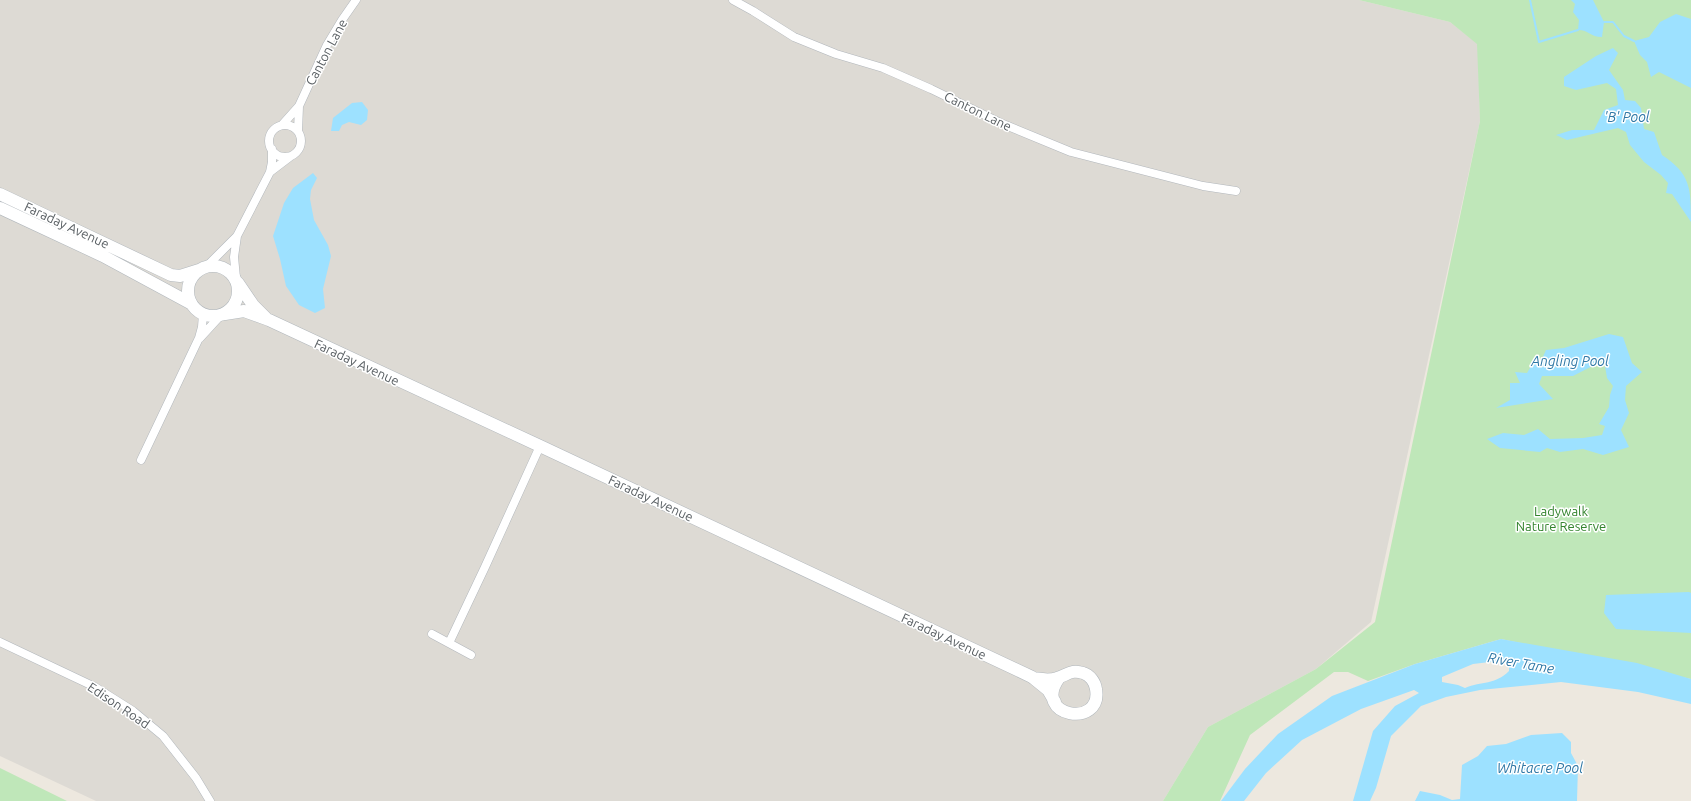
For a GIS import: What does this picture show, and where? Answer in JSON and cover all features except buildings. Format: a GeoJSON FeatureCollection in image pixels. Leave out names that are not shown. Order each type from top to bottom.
{"type":"FeatureCollection","features":[{"type":"Feature","properties":{"kind":"street","name":"Canton Lane"},"geometry":{"type":"LineString","coordinates":[[282,125],[299,106],[327,45],[356,0]]}},
{"type":"Feature","properties":{"kind":"street","name":"Canton Lane"},"geometry":{"type":"LineString","coordinates":[[733,0],[794,37],[836,54],[897,74],[1003,124],[1070,152],[1203,186],[1236,191]]}},
{"type":"Feature","properties":{"kind":"street","name":"Canton Lane"},"geometry":{"type":"LineString","coordinates":[[298,131],[299,106]]}},
{"type":"Feature","properties":{"kind":"street"},"geometry":{"type":"LineString","coordinates":[[270,172],[290,156],[299,148],[301,142],[298,131],[293,127],[282,125],[274,130],[270,136],[269,144],[280,156],[290,156]]}},
{"type":"Feature","properties":{"kind":"street"},"geometry":{"type":"LineString","coordinates":[[223,315],[214,316],[203,314],[195,309],[190,303],[188,287],[192,276],[203,268],[237,236],[270,172],[272,149]]}},
{"type":"Feature","properties":{"kind":"street","name":"Faraday Avenue"},"geometry":{"type":"LineString","coordinates":[[0,194],[171,276],[180,276],[203,268]]}},
{"type":"Feature","properties":{"kind":"street","name":"Faraday Avenue"},"geometry":{"type":"LineString","coordinates":[[0,208],[103,256],[190,303]]}},
{"type":"Feature","properties":{"kind":"street"},"geometry":{"type":"LineString","coordinates":[[199,338],[223,315],[234,307],[239,294],[234,258],[237,236]]}},
{"type":"Feature","properties":{"kind":"street"},"geometry":{"type":"LineString","coordinates":[[203,268],[216,266],[225,268],[237,280]]}},
{"type":"Feature","properties":{"kind":"street","name":"Faraday Avenue"},"geometry":{"type":"LineString","coordinates":[[237,280],[253,305],[269,320]]}},
{"type":"Feature","properties":{"kind":"street","name":"Faraday Avenue"},"geometry":{"type":"LineString","coordinates":[[223,315],[244,311],[269,320],[540,446],[1032,677],[1048,690],[1054,702]]}},
{"type":"Feature","properties":{"kind":"street"},"geometry":{"type":"LineString","coordinates":[[141,460],[199,338],[203,314]]}},
{"type":"Feature","properties":{"kind":"street"},"geometry":{"type":"LineString","coordinates":[[449,643],[540,446]]}},
{"type":"Feature","properties":{"kind":"street"},"geometry":{"type":"LineString","coordinates":[[432,634],[471,654]]}},
{"type":"Feature","properties":{"kind":"street","name":"Edison Road"},"geometry":{"type":"LineString","coordinates":[[0,642],[95,687],[133,711],[163,736],[196,778],[210,801]]}},
{"type":"Feature","properties":{"kind":"street"},"geometry":{"type":"LineString","coordinates":[[1070,672],[1083,673],[1094,683],[1096,695],[1092,706],[1088,710],[1073,715],[1062,711],[1054,702],[1053,689],[1059,678],[1070,672]]}},
{"type":"Feature","properties":{"kind":"street","name":"Faraday Avenue"},"geometry":{"type":"LineString","coordinates":[[1032,677],[1048,680],[1059,678]]}},
{"type":"Feature","properties":{"kind":"shaded area"},"geometry":{"type":"Polygon","coordinates":[[[0,0],[1359,0],[1450,22],[1478,44],[1480,121],[1371,622],[1316,669],[1208,727],[1163,801],[96,801],[0,756],[0,0]]]}},
{"type":"Feature","properties":{"kind":"green space","name":"Ladywalk Nature Reserve"},"geometry":{"type":"Polygon","coordinates":[[[1359,0],[1691,0],[1691,679],[1501,639],[1415,664],[1368,681],[1348,672],[1334,672],[1250,735],[1220,801],[1163,801],[1208,727],[1316,669],[1375,622],[1480,121],[1477,44],[1450,22],[1359,0]]]}},
{"type":"Feature","properties":{"kind":"green space"},"geometry":{"type":"Polygon","coordinates":[[[0,768],[67,801],[0,801],[0,768]]]}},
{"type":"Feature","properties":{"kind":"water"},"geometry":{"type":"Polygon","coordinates":[[[1571,0],[1593,0],[1604,22],[1602,37],[1578,30],[1579,20],[1573,12],[1575,4],[1571,0]]]}},
{"type":"Feature","properties":{"kind":"water"},"geometry":{"type":"Polygon","coordinates":[[[1676,14],[1691,19],[1691,88],[1659,72],[1651,77],[1647,62],[1640,55],[1634,41],[1649,37],[1660,22],[1676,14]]]}},
{"type":"Feature","properties":{"kind":"water","name":"'B' Pool"},"geometry":{"type":"Polygon","coordinates":[[[1613,48],[1618,53],[1609,70],[1623,90],[1625,100],[1635,101],[1641,108],[1644,129],[1654,132],[1662,155],[1672,162],[1684,176],[1691,200],[1691,222],[1672,194],[1666,193],[1668,183],[1661,175],[1644,162],[1630,145],[1626,132],[1618,128],[1567,140],[1556,135],[1572,130],[1594,130],[1604,110],[1618,105],[1616,89],[1607,83],[1576,90],[1564,86],[1564,77],[1596,56],[1613,48]]]}},
{"type":"Feature","properties":{"kind":"water"},"geometry":{"type":"Polygon","coordinates":[[[362,102],[368,110],[367,120],[361,125],[349,122],[342,125],[339,131],[331,131],[333,118],[352,103],[362,102]]]}},
{"type":"Feature","properties":{"kind":"water"},"geometry":{"type":"Polygon","coordinates":[[[313,173],[317,178],[311,190],[310,199],[314,220],[328,245],[331,256],[323,289],[325,308],[315,313],[299,305],[286,286],[273,236],[284,203],[293,188],[313,173]]]}},
{"type":"Feature","properties":{"kind":"water","name":"Angling Pool"},"geometry":{"type":"Polygon","coordinates":[[[1609,334],[1623,337],[1632,363],[1642,372],[1626,386],[1625,400],[1629,413],[1621,430],[1629,447],[1603,455],[1583,449],[1560,452],[1547,448],[1540,452],[1500,448],[1487,439],[1503,433],[1524,435],[1538,429],[1550,439],[1583,438],[1602,435],[1605,426],[1599,424],[1609,407],[1610,395],[1613,386],[1607,378],[1604,360],[1573,376],[1542,376],[1539,384],[1553,399],[1496,408],[1510,400],[1510,383],[1520,383],[1515,372],[1527,373],[1533,363],[1542,359],[1546,350],[1564,348],[1609,334]]]}},
{"type":"Feature","properties":{"kind":"water"},"geometry":{"type":"Polygon","coordinates":[[[1691,593],[1691,633],[1616,629],[1604,613],[1606,595],[1691,593]]]}},
{"type":"Feature","properties":{"kind":"water","name":"River Tame"},"geometry":{"type":"Polygon","coordinates":[[[1501,639],[1637,663],[1691,679],[1691,704],[1638,692],[1561,682],[1480,690],[1446,697],[1421,706],[1391,736],[1376,788],[1370,801],[1353,801],[1373,731],[1395,706],[1419,693],[1414,690],[1361,709],[1302,740],[1266,773],[1244,801],[1221,801],[1245,769],[1278,734],[1332,696],[1415,664],[1501,639]],[[1498,661],[1473,664],[1442,677],[1442,682],[1465,688],[1493,681],[1499,679],[1509,671],[1509,665],[1498,661]]]}},
{"type":"Feature","properties":{"kind":"water","name":"Whitacre Pool"},"geometry":{"type":"Polygon","coordinates":[[[1562,733],[1571,742],[1571,753],[1578,766],[1577,801],[1415,801],[1420,791],[1440,795],[1452,800],[1460,799],[1462,765],[1478,756],[1487,746],[1506,744],[1531,735],[1562,733]]]}},
{"type":"Feature","properties":{"kind":"waterway"},"geometry":{"type":"LineString","coordinates":[[1530,0],[1539,42],[1578,30]]}},
{"type":"Feature","properties":{"kind":"waterway"},"geometry":{"type":"LineString","coordinates":[[1604,22],[1613,22],[1624,36],[1634,41]]}}]}
